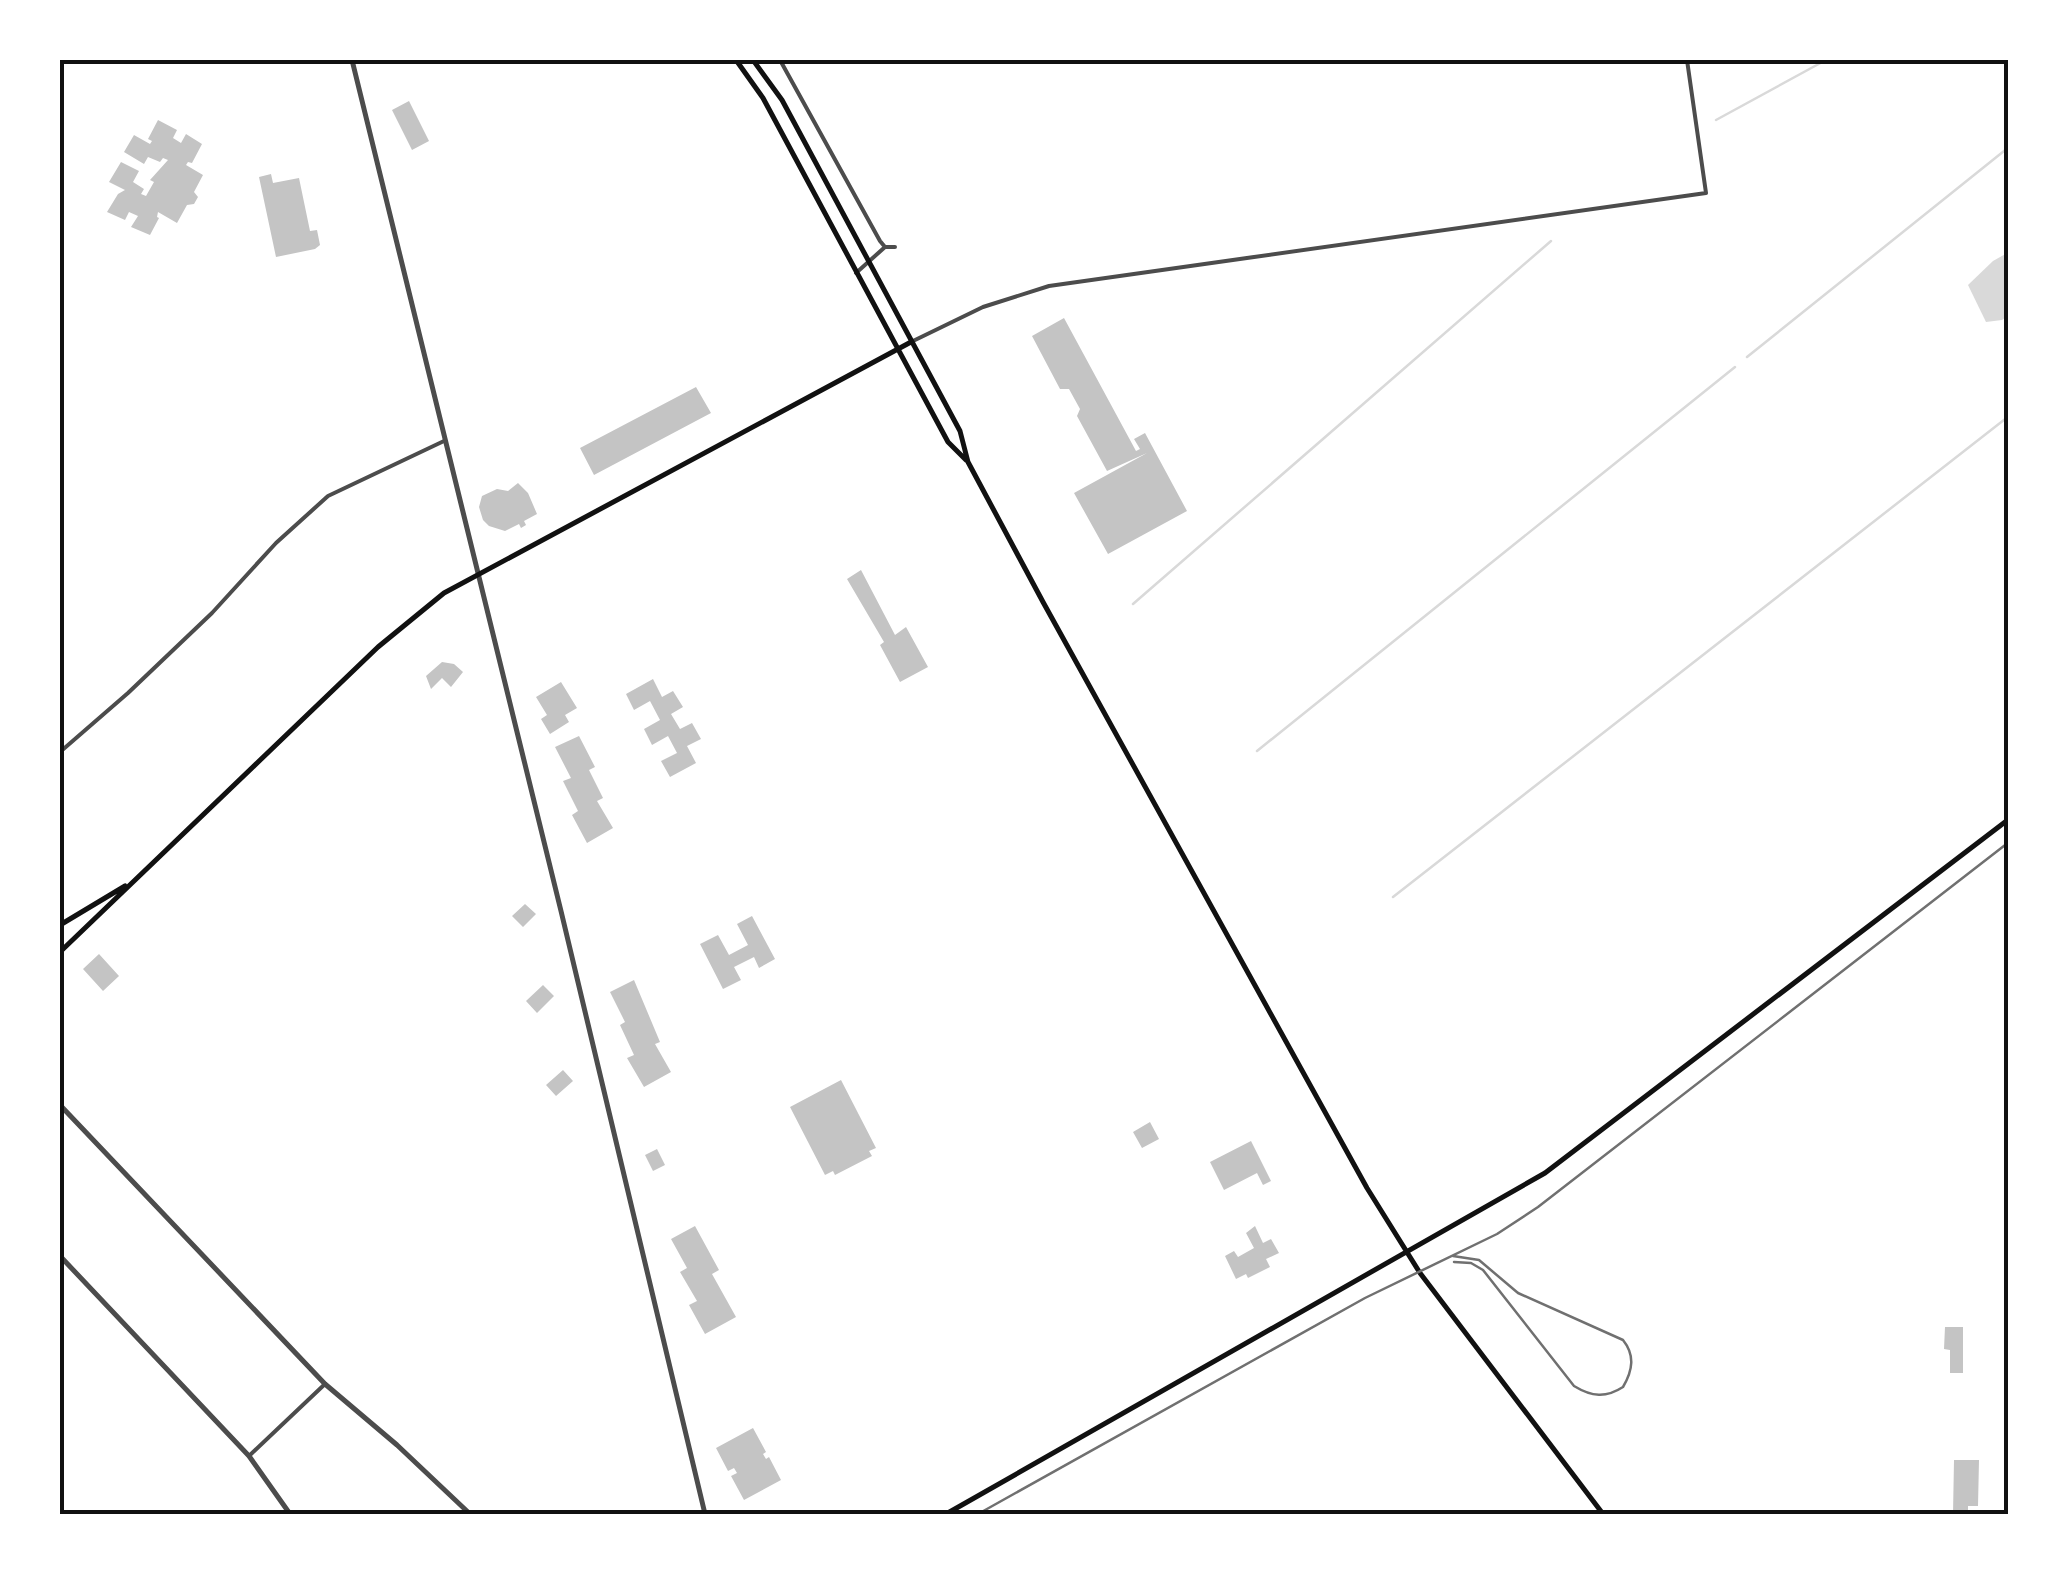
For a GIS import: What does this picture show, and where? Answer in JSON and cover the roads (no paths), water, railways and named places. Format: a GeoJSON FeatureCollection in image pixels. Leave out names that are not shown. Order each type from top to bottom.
{"type":"FeatureCollection","features":[{"type":"Feature","properties":{"kind":"main road"},"geometry":{"type":"LineString","coordinates":[[736,60],[762,98],[948,442],[968,462],[1388,1226],[1603,1514]]}},
{"type":"Feature","properties":{"kind":"main road"},"geometry":{"type":"LineString","coordinates":[[753,60],[782,100],[964,438],[968,462]]}},
{"type":"Feature","properties":{"kind":"main road"},"geometry":{"type":"LineString","coordinates":[[60,952],[378,647],[444,593],[911,342]]}},
{"type":"Feature","properties":{"kind":"main road"},"geometry":{"type":"LineString","coordinates":[[946,1514],[1546,1174],[2009,819]]}},
{"type":"Feature","properties":{"kind":"main road"},"geometry":{"type":"LineString","coordinates":[[60,925],[132,882]]}},
{"type":"Feature","properties":{"kind":"street"},"geometry":{"type":"LineString","coordinates":[[352,60],[705,1514]]}},
{"type":"Feature","properties":{"kind":"street"},"geometry":{"type":"LineString","coordinates":[[780,60],[885,247]]}},
{"type":"Feature","properties":{"kind":"street"},"geometry":{"type":"LineString","coordinates":[[911,342],[983,307],[1049,286],[1706,193],[1687,60]]}},
{"type":"Feature","properties":{"kind":"street"},"geometry":{"type":"LineString","coordinates":[[856,273],[885,247],[895,247]]}},
{"type":"Feature","properties":{"kind":"street"},"geometry":{"type":"LineString","coordinates":[[60,752],[212,613],[276,543],[328,496],[446,440]]}},
{"type":"Feature","properties":{"kind":"street"},"geometry":{"type":"LineString","coordinates":[[60,1105],[325,1384],[470,1514]]}},
{"type":"Feature","properties":{"kind":"street"},"geometry":{"type":"LineString","coordinates":[[60,1256],[249,1456],[290,1514]]}},
{"type":"Feature","properties":{"kind":"street"},"geometry":{"type":"LineString","coordinates":[[249,1456],[325,1384]]}},
{"type":"Feature","properties":{"kind":"waterway"},"geometry":{"type":"LineString","coordinates":[[1716,120],[1826,60]]}},
{"type":"Feature","properties":{"kind":"waterway"},"geometry":{"type":"LineString","coordinates":[[1747,357],[2009,147]]}},
{"type":"Feature","properties":{"kind":"waterway"},"geometry":{"type":"LineString","coordinates":[[1133,604],[1551,241]]}},
{"type":"Feature","properties":{"kind":"waterway"},"geometry":{"type":"LineString","coordinates":[[1257,751],[1735,367]]}},
{"type":"Feature","properties":{"kind":"waterway"},"geometry":{"type":"LineString","coordinates":[[1393,897],[2009,416]]}},
{"type":"Feature","properties":{"kind":"tram line"},"geometry":{"type":"LineString","coordinates":[[978,1514],[1365,1298],[1497,1234],[1538,1207],[2009,842]]}},
{"type":"Feature","properties":{"kind":"tram line"},"geometry":{"type":"LineString","coordinates":[[1453,1256],[1479,1260],[1518,1293],[1623,1340],[1631,1363],[1623,1387],[1599,1395],[1574,1386],[1483,1270],[1471,1263],[1454,1262]]}}]}
